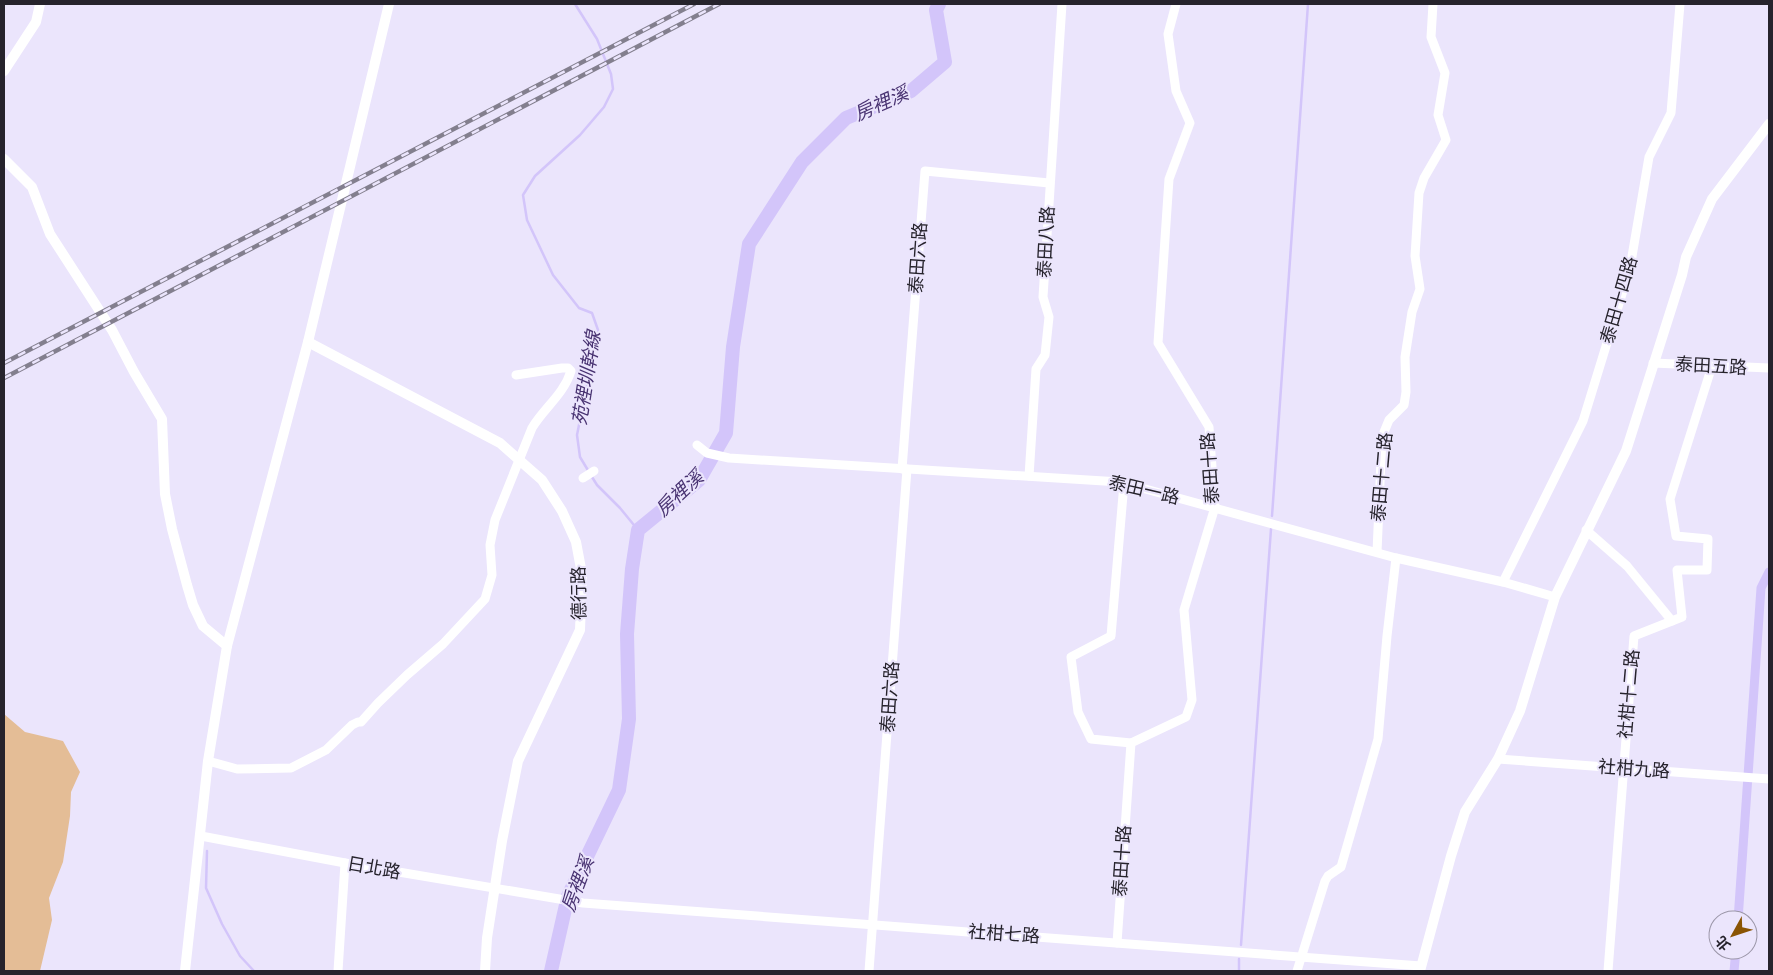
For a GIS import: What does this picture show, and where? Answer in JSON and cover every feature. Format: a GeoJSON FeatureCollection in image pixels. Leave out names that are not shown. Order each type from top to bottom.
{"type":"FeatureCollection","features":[{"type":"Feature","properties":{"kind":"street"},"geometry":{"type":"LineString","coordinates":[[4,71],[36,22],[40,4]]}},
{"type":"Feature","properties":{"kind":"street"},"geometry":{"type":"LineString","coordinates":[[185,971],[208,761],[227,646],[308,342],[389,4]]}},
{"type":"Feature","properties":{"kind":"street","name":"泰田八路"},"geometry":{"type":"LineString","coordinates":[[1029,476],[1036,369],[1045,356],[1049,317],[1043,297],[1062,4]]}},
{"type":"Feature","properties":{"kind":"street","name":"泰田十路"},"geometry":{"type":"LineString","coordinates":[[1117,943],[1131,743],[1186,717],[1192,700],[1184,610],[1215,507],[1209,428],[1158,343],[1169,179],[1190,123],[1176,91],[1168,34],[1176,4]]}},
{"type":"Feature","properties":{"kind":"street","name":"泰田十二路"},"geometry":{"type":"LineString","coordinates":[[1377,552],[1382,437],[1389,420],[1404,405],[1406,392],[1405,357],[1412,312],[1420,289],[1415,256],[1419,193],[1424,178],[1446,140],[1438,115],[1445,73],[1431,37],[1432,4]]}},
{"type":"Feature","properties":{"kind":"street","name":"泰田十四路"},"geometry":{"type":"LineString","coordinates":[[1503,582],[1584,421],[1628,277],[1649,157],[1671,113],[1680,4]]}},
{"type":"Feature","properties":{"kind":"street"},"geometry":{"type":"LineString","coordinates":[[1421,968],[1451,856],[1465,812],[1498,759],[1520,711],[1555,597],[1626,451],[1686,257],[1712,199],[1769,124]]}},
{"type":"Feature","properties":{"kind":"street"},"geometry":{"type":"LineString","coordinates":[[4,159],[32,187],[50,234],[112,330],[134,372],[162,418],[165,494],[187,585],[193,605],[203,626],[227,646]]}},
{"type":"Feature","properties":{"kind":"street","name":"泰田六路"},"geometry":{"type":"LineString","coordinates":[[869,971],[924,171],[1049,183]]}},
{"type":"Feature","properties":{"kind":"street","name":"德行路"},"geometry":{"type":"LineString","coordinates":[[308,342],[500,443],[542,480],[562,510],[576,542],[582,574],[580,630],[518,761],[502,840],[485,971]]}},
{"type":"Feature","properties":{"kind":"street","name":"泰田五路"},"geometry":{"type":"LineString","coordinates":[[1653,363],[1769,368]]}},
{"type":"Feature","properties":{"kind":"street"},"geometry":{"type":"LineString","coordinates":[[1586,530],[1627,566],[1672,621],[1682,617],[1677,570],[1707,570],[1708,539],[1676,536],[1670,499],[1712,366]]}},
{"type":"Feature","properties":{"kind":"street"},"geometry":{"type":"LineString","coordinates":[[208,761],[238,769],[291,768],[326,750],[352,725],[361,722],[407,675],[443,644],[485,600],[492,575],[490,545],[492,532],[519,459],[538,417],[562,391],[571,371],[568,368],[562,368],[516,375]]}},
{"type":"Feature","properties":{"kind":"street","name":"泰田一路"},"geometry":{"type":"LineString","coordinates":[[697,445],[707,453],[722,457],[1124,483],[1396,558],[1503,582],[1555,597]]}},
{"type":"Feature","properties":{"kind":"street"},"geometry":{"type":"LineString","coordinates":[[583,478],[594,471]]}},
{"type":"Feature","properties":{"kind":"street"},"geometry":{"type":"LineString","coordinates":[[1124,483],[1112,636],[1071,657],[1078,712],[1091,739],[1131,743]]}},
{"type":"Feature","properties":{"kind":"street"},"geometry":{"type":"LineString","coordinates":[[1298,971],[1325,881],[1328,876],[1341,867],[1378,739],[1396,558]]}},
{"type":"Feature","properties":{"kind":"street","name":"社柑十二路"},"geometry":{"type":"LineString","coordinates":[[1608,971],[1634,636],[1672,621]]}},
{"type":"Feature","properties":{"kind":"street","name":"社柑九路"},"geometry":{"type":"LineString","coordinates":[[1498,759],[1767,779]]}},
{"type":"Feature","properties":{"kind":"street","name":"日北路"},"geometry":{"type":"LineString","coordinates":[[201,836],[345,863],[587,903]]}},
{"type":"Feature","properties":{"kind":"street"},"geometry":{"type":"LineString","coordinates":[[338,971],[345,863]]}},
{"type":"Feature","properties":{"kind":"street","name":"社柑七路"},"geometry":{"type":"LineString","coordinates":[[587,903],[1301,957],[1421,968]]}},
{"type":"Feature","properties":{"kind":"shaded area"},"geometry":{"type":"Polygon","coordinates":[[[4,714],[25,732],[63,741],[80,772],[71,792],[70,816],[63,862],[49,898],[52,920],[40,971],[4,971],[4,714]]]}},
{"type":"Feature","properties":{"kind":"waterway","name":"苑裡圳幹線"},"geometry":{"type":"LineString","coordinates":[[575,4],[597,39],[611,74],[613,89],[604,107],[580,135],[535,176],[523,195],[527,220],[553,275],[579,308],[592,313],[598,330],[577,435],[580,457],[589,472]]}},
{"type":"Feature","properties":{"kind":"waterway","name":"房裡溪"},"geometry":{"type":"LineString","coordinates":[[551,971],[568,896],[619,790],[629,719],[627,634],[632,569],[638,530],[699,480],[726,433],[733,347],[749,244],[802,162],[846,118],[911,91],[945,62],[936,10],[939,4]]}},
{"type":"Feature","properties":{"kind":"waterway"},"geometry":{"type":"LineString","coordinates":[[1272,516],[1308,4]]}},
{"type":"Feature","properties":{"kind":"waterway","name":"苑裡圳幹線"},"geometry":{"type":"LineString","coordinates":[[592,477],[638,530]]}},
{"type":"Feature","properties":{"kind":"waterway"},"geometry":{"type":"LineString","coordinates":[[1241,945],[1271,529]]}},
{"type":"Feature","properties":{"kind":"waterway"},"geometry":{"type":"LineString","coordinates":[[1739,910],[1761,588],[1769,572]]}},
{"type":"Feature","properties":{"kind":"waterway"},"geometry":{"type":"LineString","coordinates":[[207,851],[206,888],[222,924],[240,956],[254,971]]}},
{"type":"Feature","properties":{"kind":"waterway"},"geometry":{"type":"LineString","coordinates":[[1239,959],[1239,971]]}},
{"type":"Feature","properties":{"kind":"waterway"},"geometry":{"type":"LineString","coordinates":[[1734,971],[1735,960]]}},
{"type":"Feature","properties":{"kind":"railway"},"geometry":{"type":"LineString","coordinates":[[4,363],[694,4]]}},
{"type":"Feature","properties":{"kind":"railway"},"geometry":{"type":"LineString","coordinates":[[4,378],[719,4]]}}]}
